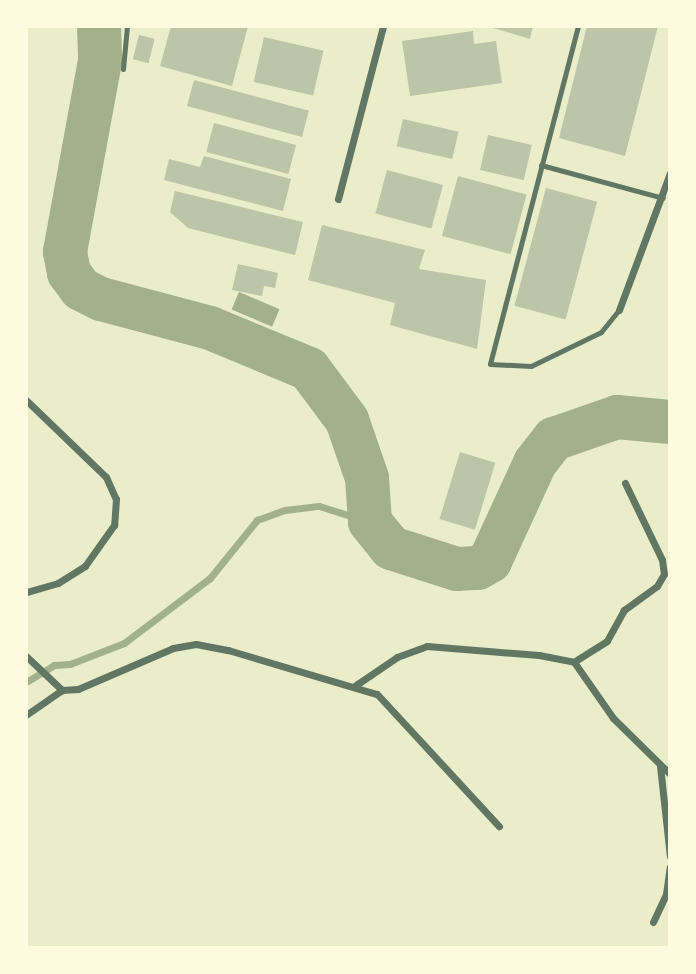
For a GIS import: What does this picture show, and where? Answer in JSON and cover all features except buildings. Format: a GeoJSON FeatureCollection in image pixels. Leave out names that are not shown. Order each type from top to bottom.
{"type":"FeatureCollection","features":[{"type":"Feature","properties":{"kind":"street"},"geometry":{"type":"LineString","coordinates":[[338,199],[383,26]]}},
{"type":"Feature","properties":{"kind":"street"},"geometry":{"type":"LineString","coordinates":[[620,310],[666,195],[670,173]]}},
{"type":"Feature","properties":{"kind":"street"},"geometry":{"type":"LineString","coordinates":[[26,400],[106,477],[116,499],[114,525],[85,566],[58,583],[26,592]]}},
{"type":"Feature","properties":{"kind":"street"},"geometry":{"type":"LineString","coordinates":[[573,663],[607,641],[624,610],[657,586],[664,574],[662,560],[625,483]]}},
{"type":"Feature","properties":{"kind":"street"},"geometry":{"type":"LineString","coordinates":[[26,715],[62,690],[78,690],[173,648],[196,644],[355,685],[390,705],[499,827]]}},
{"type":"Feature","properties":{"kind":"street"},"geometry":{"type":"LineString","coordinates":[[355,685],[397,657],[427,646],[539,655],[573,663],[613,718],[670,774]]}},
{"type":"Feature","properties":{"kind":"street"},"geometry":{"type":"LineString","coordinates":[[26,656],[46,678],[62,690]]}},
{"type":"Feature","properties":{"kind":"street"},"geometry":{"type":"LineString","coordinates":[[660,766],[660,799],[670,856]]}},
{"type":"Feature","properties":{"kind":"street"},"geometry":{"type":"LineString","coordinates":[[653,922],[666,894],[670,867]]}},
{"type":"Feature","properties":{"kind":"lane"},"geometry":{"type":"LineString","coordinates":[[123,69],[127,26]]}},
{"type":"Feature","properties":{"kind":"lane"},"geometry":{"type":"LineString","coordinates":[[578,26],[490,364],[531,366],[601,332],[620,310]]}},
{"type":"Feature","properties":{"kind":"lane"},"geometry":{"type":"LineString","coordinates":[[541,165],[666,195]]}},
{"type":"Feature","properties":{"kind":"shaded area"},"geometry":{"type":"Polygon","coordinates":[[[239,292],[280,309],[272,327],[232,309],[239,292]]]}},
{"type":"Feature","properties":{"kind":"waterway"},"geometry":{"type":"LineString","coordinates":[[99,26],[100,61],[65,252],[69,273],[81,289],[101,299],[210,328],[309,369],[347,420],[367,478],[370,522],[391,548],[457,569],[478,568],[490,561],[535,463],[554,439],[617,417],[670,422]]}},
{"type":"Feature","properties":{"kind":"waterway"},"geometry":{"type":"LineString","coordinates":[[26,682],[54,665],[70,664],[124,643],[210,578],[257,520],[285,510],[319,506],[370,522]]}}]}
